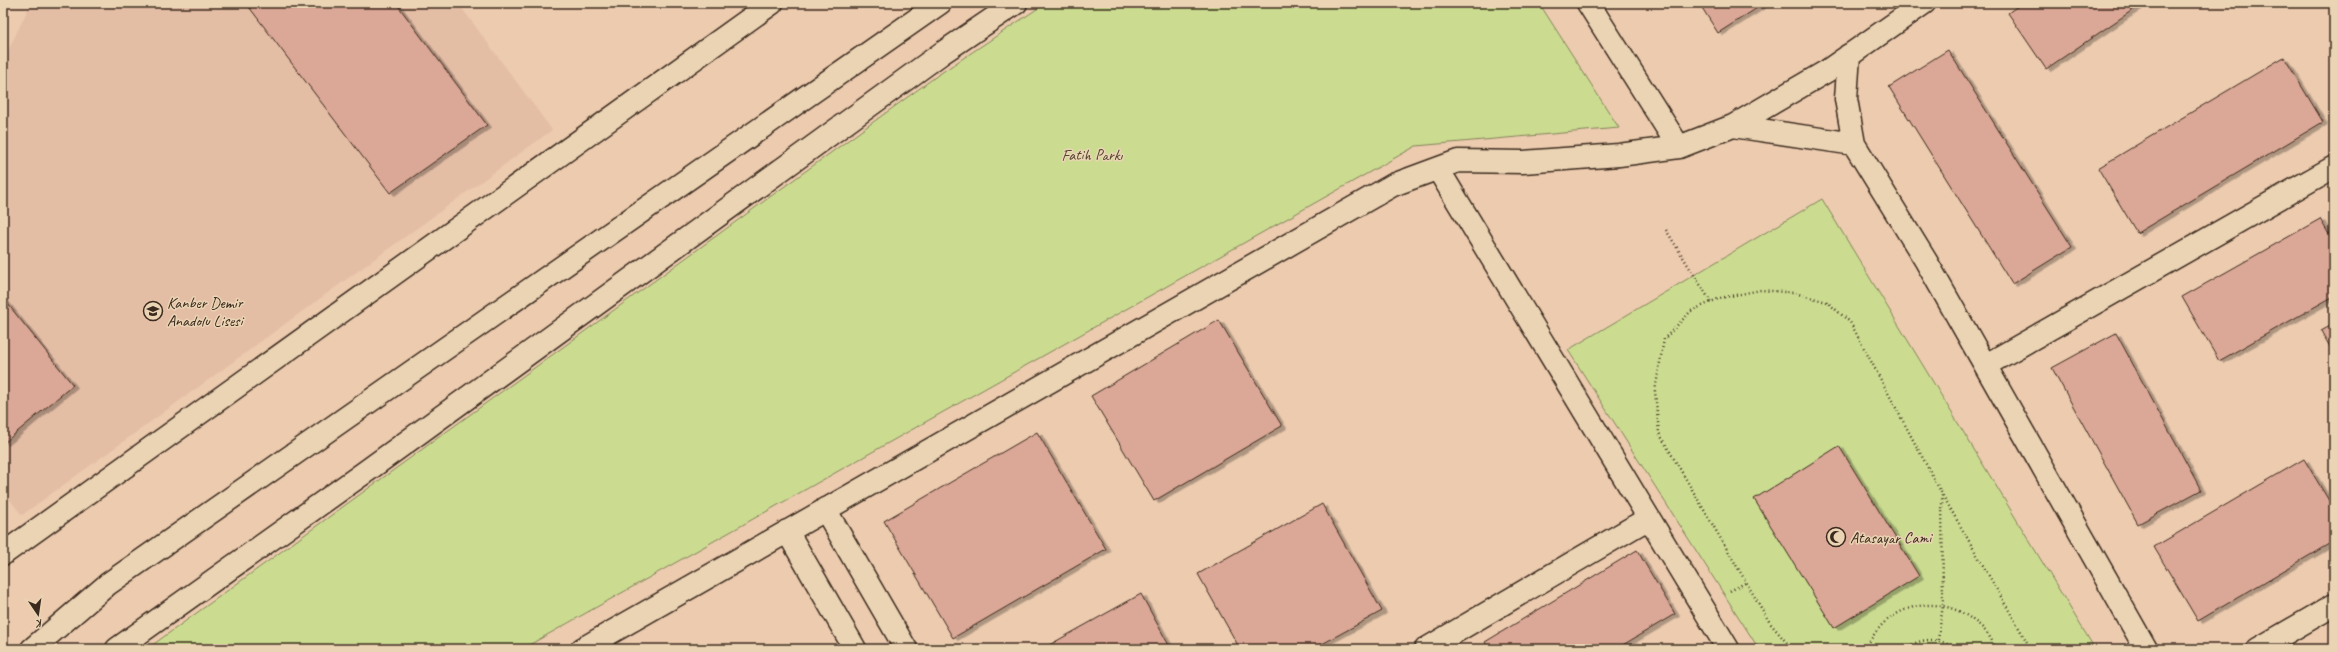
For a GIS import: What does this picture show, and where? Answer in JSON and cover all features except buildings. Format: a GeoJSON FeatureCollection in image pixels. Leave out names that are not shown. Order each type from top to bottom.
{"type":"FeatureCollection","features":[{"type":"Feature","properties":{"kind":"street"},"geometry":{"type":"LineString","coordinates":[[3,554],[772,3]]}},
{"type":"Feature","properties":{"kind":"street"},"geometry":{"type":"LineString","coordinates":[[32,649],[108,584],[940,3]]}},
{"type":"Feature","properties":{"kind":"street"},"geometry":{"type":"LineString","coordinates":[[117,649],[942,53],[1016,3]]}},
{"type":"Feature","properties":{"kind":"street"},"geometry":{"type":"LineString","coordinates":[[1588,3],[1679,148]]}},
{"type":"Feature","properties":{"kind":"street"},"geometry":{"type":"LineString","coordinates":[[582,649],[1393,185],[1458,162],[1523,162],[1619,155],[1679,148],[1733,126],[1849,55],[1924,3]]}},
{"type":"Feature","properties":{"kind":"street"},"geometry":{"type":"LineString","coordinates":[[1849,55],[1846,99],[1854,144],[1926,261],[2146,649]]}},
{"type":"Feature","properties":{"kind":"street"},"geometry":{"type":"LineString","coordinates":[[1733,126],[1854,144]]}},
{"type":"Feature","properties":{"kind":"street"},"geometry":{"type":"LineString","coordinates":[[1986,365],[2334,167]]}},
{"type":"Feature","properties":{"kind":"street"},"geometry":{"type":"LineString","coordinates":[[1438,169],[1728,649]]}},
{"type":"Feature","properties":{"kind":"street"},"geometry":{"type":"LineString","coordinates":[[826,509],[906,649]]}},
{"type":"Feature","properties":{"kind":"street"},"geometry":{"type":"LineString","coordinates":[[1426,649],[1649,518]]}},
{"type":"Feature","properties":{"kind":"street"},"geometry":{"type":"LineString","coordinates":[[787,531],[855,649]]}},
{"type":"Feature","properties":{"kind":"street"},"geometry":{"type":"LineString","coordinates":[[2258,649],[2334,605]]}},
{"type":"Feature","properties":{"kind":"path"},"geometry":{"type":"LineString","coordinates":[[1666,230],[1711,302]]}},
{"type":"Feature","properties":{"kind":"path"},"geometry":{"type":"LineString","coordinates":[[1792,649],[1770,623],[1659,433],[1655,391],[1664,339],[1691,311],[1720,298],[1761,290],[1795,293],[1827,302],[1850,322],[1942,494],[2031,649]]}},
{"type":"Feature","properties":{"kind":"path"},"geometry":{"type":"LineString","coordinates":[[1938,640],[1942,605],[1942,494]]}},
{"type":"Feature","properties":{"kind":"path"},"geometry":{"type":"LineString","coordinates":[[1866,649],[1879,627],[1897,612],[1919,605],[1942,605],[1964,612],[1982,626],[1995,649]]}},
{"type":"Feature","properties":{"kind":"path"},"geometry":{"type":"LineString","coordinates":[[1905,649],[1913,643],[1925,640],[1938,640],[1955,649]]}},
{"type":"Feature","properties":{"kind":"shaded area","name":"Kanber Demir Anadolu Lisesi"},"geometry":{"type":"Polygon","coordinates":[[[31,3],[458,3],[552,130],[22,515],[3,491],[3,61],[31,3]]]}},
{"type":"Feature","properties":{"kind":"green space","name":"Fatih Parkı"},"geometry":{"type":"Polygon","coordinates":[[[1046,3],[1539,3],[1619,128],[1416,146],[522,649],[147,649],[938,75],[1046,3]]]}},
{"type":"Feature","properties":{"kind":"green space"},"geometry":{"type":"Polygon","coordinates":[[[1822,199],[2095,649],[1759,649],[1568,350],[1822,199]]]}},
{"type":"Feature","properties":{"kind":"place","name":"Kanber Demir Anadolu Lisesi"},"geometry":{"type":"Point","coordinates":[153,311]}},
{"type":"Feature","properties":{"kind":"place","name":"Atasayar Cami"},"geometry":{"type":"Point","coordinates":[1836,537]}}]}
